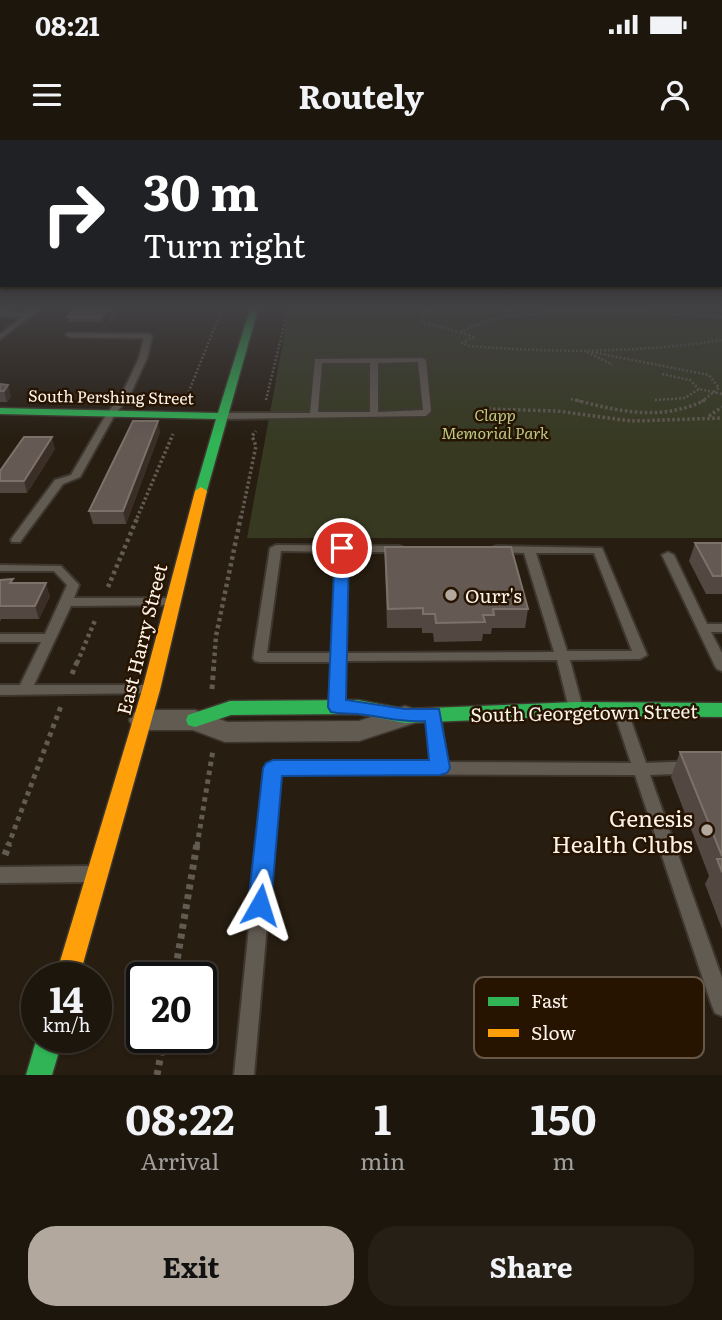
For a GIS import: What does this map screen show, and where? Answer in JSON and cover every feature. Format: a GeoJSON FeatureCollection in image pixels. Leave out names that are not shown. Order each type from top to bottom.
{"type":"FeatureCollection","features":[{"type":"Feature","properties":{"kind":"main road","name":"East Harry Street"},"geometry":{"type":"LineString","coordinates":[[72,962],[151,690],[221,416],[241,353]]}},
{"type":"Feature","properties":{"kind":"main road","name":"South Pershing Street"},"geometry":{"type":"LineString","coordinates":[[0,411],[221,416]]}},
{"type":"Feature","properties":{"kind":"main road","name":"South Georgetown Street"},"geometry":{"type":"LineString","coordinates":[[207,720],[230,708],[358,707],[405,716],[576,709],[722,710]]}},
{"type":"Feature","properties":{"kind":"main road"},"geometry":{"type":"LineString","coordinates":[[39,1075],[46,1053]]}},
{"type":"Feature","properties":{"kind":"street","name":"South Georgetown Street"},"geometry":{"type":"LineString","coordinates":[[142,720],[207,720],[226,732],[359,731],[405,716]]}},
{"type":"Feature","properties":{"kind":"lane"},"geometry":{"type":"LineString","coordinates":[[16,540],[59,482],[75,477],[110,415],[126,396],[144,353]]}},
{"type":"Feature","properties":{"kind":"lane"},"geometry":{"type":"LineString","coordinates":[[374,360],[374,414]]}},
{"type":"Feature","properties":{"kind":"lane"},"geometry":{"type":"LineString","coordinates":[[221,416],[421,414],[427,411],[422,360],[318,361],[314,415]]}},
{"type":"Feature","properties":{"kind":"lane"},"geometry":{"type":"LineString","coordinates":[[409,549],[276,548],[260,658],[640,655],[598,550],[489,549]]}},
{"type":"Feature","properties":{"kind":"lane"},"geometry":{"type":"LineString","coordinates":[[337,707],[342,548]]}},
{"type":"Feature","properties":{"kind":"lane"},"geometry":{"type":"LineString","coordinates":[[529,550],[576,709]]}},
{"type":"Feature","properties":{"kind":"lane"},"geometry":{"type":"LineString","coordinates":[[668,555],[722,666]]}},
{"type":"Feature","properties":{"kind":"lane"},"geometry":{"type":"LineString","coordinates":[[0,568],[57,568],[73,585],[26,690]]}},
{"type":"Feature","properties":{"kind":"lane"},"geometry":{"type":"LineString","coordinates":[[66,602],[173,601]]}},
{"type":"Feature","properties":{"kind":"lane"},"geometry":{"type":"LineString","coordinates":[[704,628],[722,628]]}},
{"type":"Feature","properties":{"kind":"lane"},"geometry":{"type":"LineString","coordinates":[[0,638],[50,638]]}},
{"type":"Feature","properties":{"kind":"lane"},"geometry":{"type":"LineString","coordinates":[[1,692],[151,690]]}},
{"type":"Feature","properties":{"kind":"lane"},"geometry":{"type":"LineString","coordinates":[[620,709],[722,1006]]}},
{"type":"Feature","properties":{"kind":"lane"},"geometry":{"type":"LineString","coordinates":[[433,714],[440,768]]}},
{"type":"Feature","properties":{"kind":"lane"},"geometry":{"type":"LineString","coordinates":[[244,1075],[273,768],[640,769],[722,766]]}},
{"type":"Feature","properties":{"kind":"lane"},"geometry":{"type":"LineString","coordinates":[[0,875],[98,874]]}},
{"type":"Feature","properties":{"kind":"path"},"geometry":{"type":"LineString","coordinates":[[177,962],[213,761],[207,720],[216,636],[256,446],[252,436],[261,424],[278,353]]}},
{"type":"Feature","properties":{"kind":"path"},"geometry":{"type":"LineString","coordinates":[[589,353],[613,365]]}},
{"type":"Feature","properties":{"kind":"path"},"geometry":{"type":"LineString","coordinates":[[571,399],[621,410],[664,412],[693,408],[719,388],[709,373],[598,353]]}},
{"type":"Feature","properties":{"kind":"path"},"geometry":{"type":"LineString","coordinates":[[662,374],[690,380],[699,390]]}},
{"type":"Feature","properties":{"kind":"path"},"geometry":{"type":"LineString","coordinates":[[654,400],[685,398],[699,390],[722,394]]}},
{"type":"Feature","properties":{"kind":"path"},"geometry":{"type":"LineString","coordinates":[[708,417],[722,407]]}},
{"type":"Feature","properties":{"kind":"path"},"geometry":{"type":"LineString","coordinates":[[488,409],[556,411],[631,421],[722,418]]}},
{"type":"Feature","properties":{"kind":"path"},"geometry":{"type":"LineString","coordinates":[[157,1075],[161,1053]]}},
{"type":"Feature","properties":{"kind":"green space","name":"Clapp Memorial Park"},"geometry":{"type":"Polygon","coordinates":[[[281,353],[722,353],[722,538],[247,538],[281,353]]]}},
{"type":"Feature","properties":{"kind":"building"},"geometry":{"type":"Polygon","coordinates":[[[0,384],[8,385],[4,391],[0,391],[0,384]]]}},
{"type":"Feature","properties":{"kind":"building"},"geometry":{"type":"Polygon","coordinates":[[[133,421],[158,421],[123,511],[89,511],[133,421]]]}},
{"type":"Feature","properties":{"kind":"building"},"geometry":{"type":"Polygon","coordinates":[[[24,437],[52,437],[24,481],[0,481],[0,471],[24,437]]]}},
{"type":"Feature","properties":{"kind":"building"},"geometry":{"type":"Polygon","coordinates":[[[695,543],[722,543],[722,576],[713,576],[695,543]]]}},
{"type":"Feature","properties":{"kind":"building"},"geometry":{"type":"Polygon","coordinates":[[[385,547],[511,547],[528,609],[493,609],[494,615],[483,615],[485,622],[436,623],[435,614],[423,614],[423,608],[388,609],[385,547]]]}},
{"type":"Feature","properties":{"kind":"building"},"geometry":{"type":"Polygon","coordinates":[[[13,579],[10,583],[46,583],[35,606],[0,606],[0,580],[13,579]]]}},
{"type":"Feature","properties":{"kind":"building"},"geometry":{"type":"Polygon","coordinates":[[[680,752],[722,752],[722,856],[680,752]]]}},
{"type":"Feature","properties":{"kind":"building"},"geometry":{"type":"Polygon","coordinates":[[[717,859],[722,859],[722,872],[717,859]]]}},
{"type":"Feature","properties":{"kind":"traffic: fast"},"geometry":{"type":"LineString","coordinates":[[201,491],[241,353]]}},
{"type":"Feature","properties":{"kind":"traffic: fast"},"geometry":{"type":"LineString","coordinates":[[0,411],[221,416]]}},
{"type":"Feature","properties":{"kind":"traffic: fast"},"geometry":{"type":"LineString","coordinates":[[195,720],[230,708],[358,707],[405,716],[577,709],[722,710]]}},
{"type":"Feature","properties":{"kind":"traffic: fast"},"geometry":{"type":"LineString","coordinates":[[39,1075],[46,1053]]}},
{"type":"Feature","properties":{"kind":"traffic: slow"},"geometry":{"type":"LineString","coordinates":[[72,962],[151,690],[201,491]]}},
{"type":"Feature","properties":{"kind":"place","name":"Ourr's"},"geometry":{"type":"Point","coordinates":[451,595]}},
{"type":"Feature","properties":{"kind":"place","name":"Genesis Health Clubs"},"geometry":{"type":"Point","coordinates":[707,830]}},
{"type":"Feature","properties":{"kind":"route"},"geometry":{"type":"LineString","coordinates":[[260,905],[273,768],[440,768],[433,714],[405,716],[358,707],[337,707],[342,548]]}}]}
